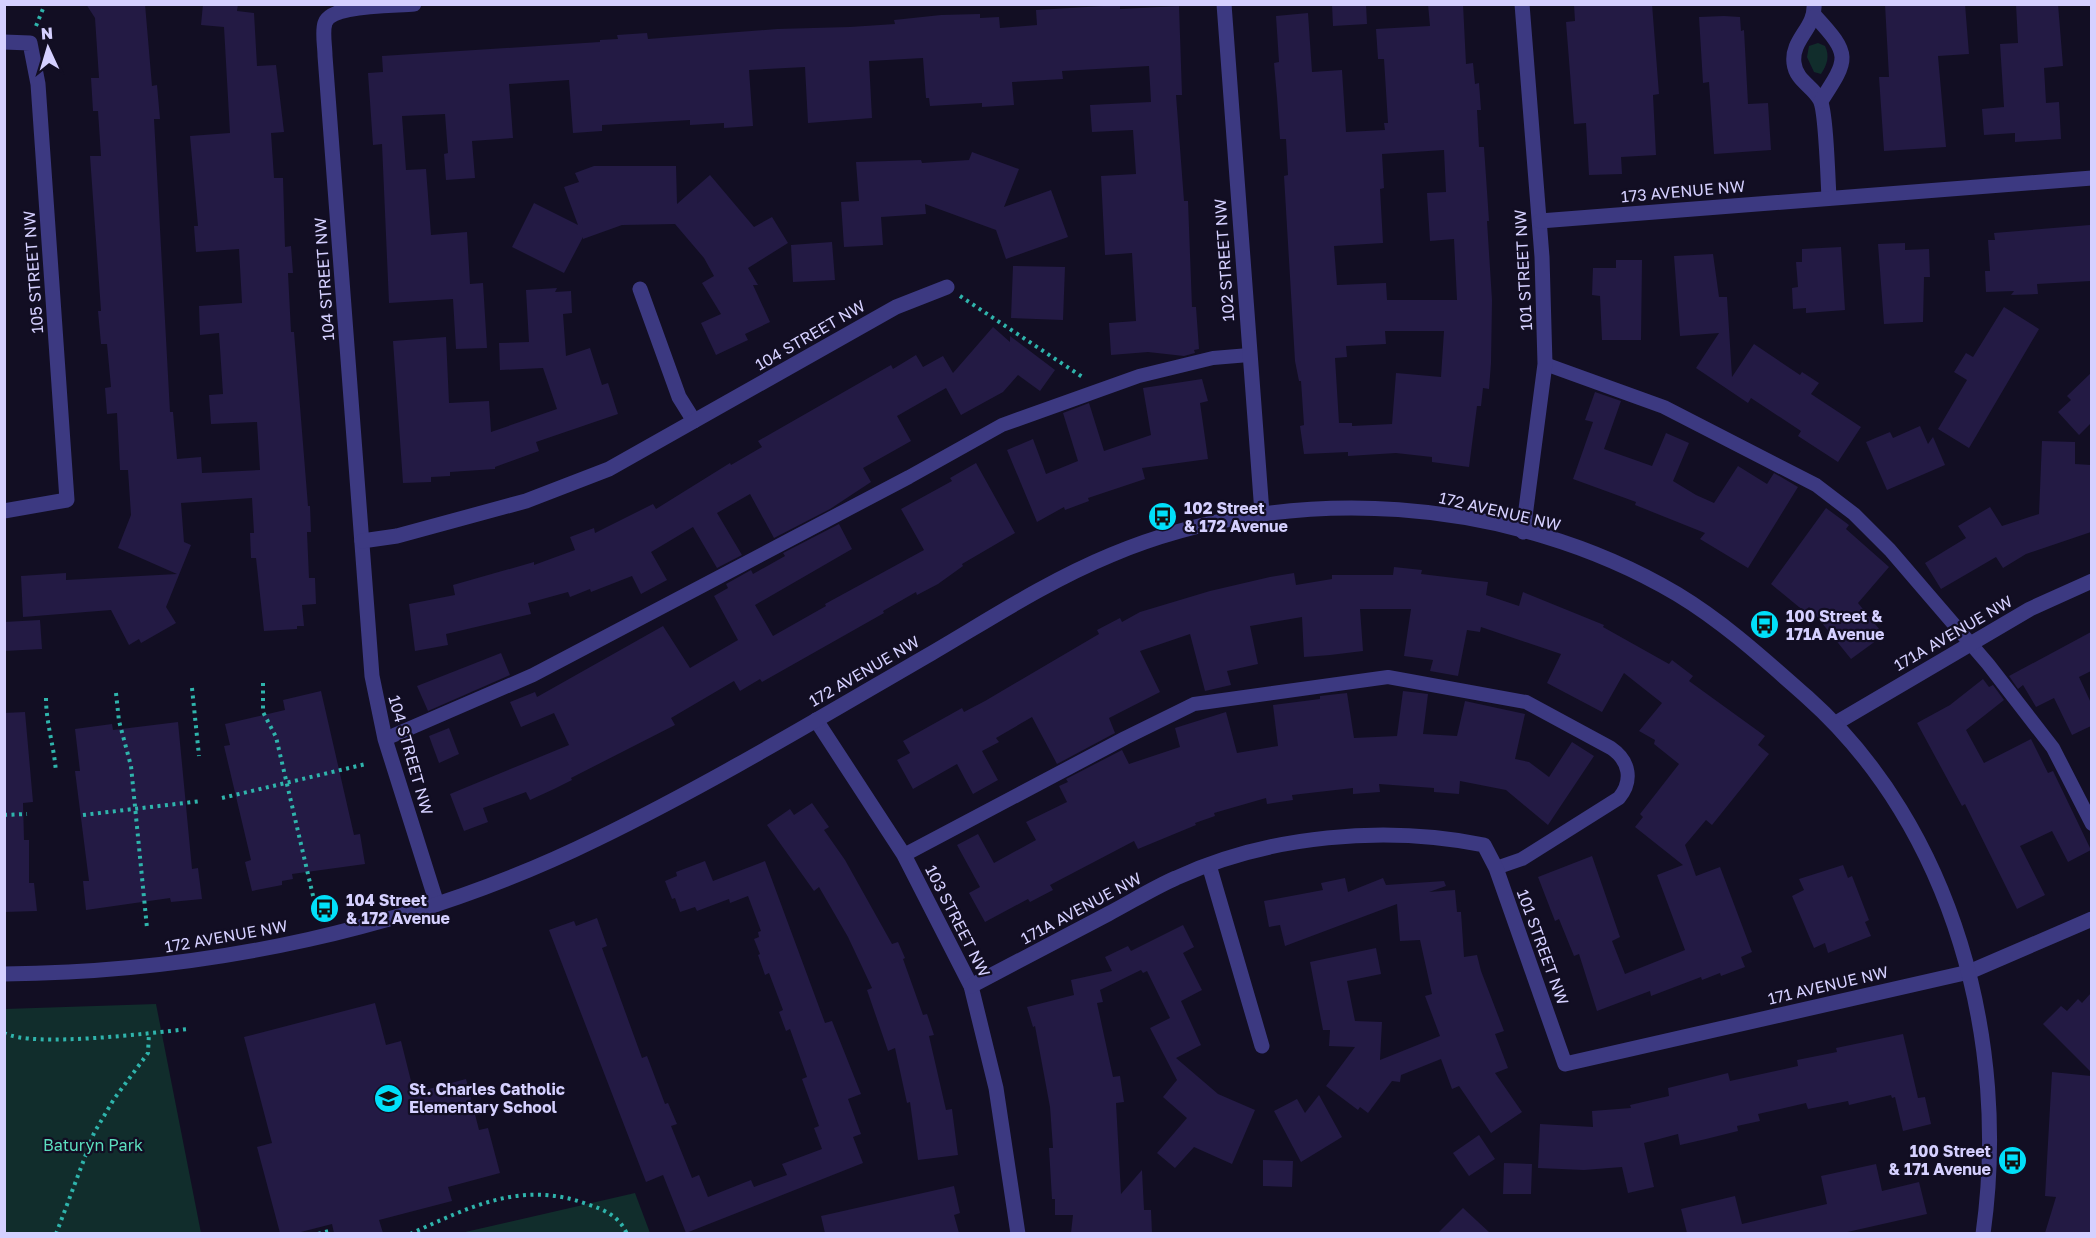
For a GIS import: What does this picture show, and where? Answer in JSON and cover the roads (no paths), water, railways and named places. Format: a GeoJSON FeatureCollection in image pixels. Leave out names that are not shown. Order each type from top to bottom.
{"type":"FeatureCollection","features":[{"type":"Feature","properties":{"kind":"street","name":"104 STREET NW"},"geometry":{"type":"LineString","coordinates":[[414,4],[342,9],[329,15],[325,23],[325,56],[372,676],[385,739],[437,904]]}},
{"type":"Feature","properties":{"kind":"street","name":"102 STREET NW"},"geometry":{"type":"LineString","coordinates":[[1224,4],[1262,513]]}},
{"type":"Feature","properties":{"kind":"street","name":"101 STREET NW"},"geometry":{"type":"LineString","coordinates":[[1522,4],[1540,221],[1545,364],[1523,532]]}},
{"type":"Feature","properties":{"kind":"street"},"geometry":{"type":"LineString","coordinates":[[1821,101],[1798,77],[1794,56],[1795,44],[1815,10],[1839,41],[1842,53],[1839,73],[1821,101],[1829,198]]}},
{"type":"Feature","properties":{"kind":"street","name":"105 STREET NW"},"geometry":{"type":"LineString","coordinates":[[4,42],[30,43],[38,84],[67,500],[4,511]]}},
{"type":"Feature","properties":{"kind":"street","name":"173 AVENUE NW"},"geometry":{"type":"LineString","coordinates":[[1540,221],[2091,178]]}},
{"type":"Feature","properties":{"kind":"street","name":"104 STREET NW"},"geometry":{"type":"LineString","coordinates":[[362,541],[397,536],[526,501],[609,469],[896,307],[947,287]]}},
{"type":"Feature","properties":{"kind":"street"},"geometry":{"type":"LineString","coordinates":[[640,289],[679,398],[694,422]]}},
{"type":"Feature","properties":{"kind":"street","name":"172 AVENUE NW"},"geometry":{"type":"LineString","coordinates":[[4,975],[117,971],[223,957],[293,943],[437,904],[593,842],[816,720],[1078,569],[1153,539],[1198,526],[1262,513],[1302,509],[1382,508],[1476,520],[1565,544],[1640,574],[1680,596],[1734,632],[1836,723],[1885,786],[1911,829],[1942,894],[1969,972],[1978,1010],[1989,1088],[1990,1167],[1983,1233]]}},
{"type":"Feature","properties":{"kind":"street","name":"171A AVENUE NW"},"geometry":{"type":"LineString","coordinates":[[1836,723],[2030,609],[2091,581]]}},
{"type":"Feature","properties":{"kind":"street","name":"103 STREET NW"},"geometry":{"type":"LineString","coordinates":[[816,720],[904,855],[971,986],[996,1088],[1018,1233]]}},
{"type":"Feature","properties":{"kind":"street","name":"171A AVENUE NW"},"geometry":{"type":"LineString","coordinates":[[971,986],[1176,878],[1209,865],[1273,847],[1342,837],[1450,838],[1484,845]]}},
{"type":"Feature","properties":{"kind":"street","name":"101 STREET NW"},"geometry":{"type":"LineString","coordinates":[[1484,845],[1496,868],[1565,1064]]}},
{"type":"Feature","properties":{"kind":"street"},"geometry":{"type":"LineString","coordinates":[[1209,865],[1262,1046]]}},
{"type":"Feature","properties":{"kind":"street","name":"171 AVENUE NW"},"geometry":{"type":"LineString","coordinates":[[1565,1064],[1969,972],[2091,919]]}},
{"type":"Feature","properties":{"kind":"lane"},"geometry":{"type":"LineString","coordinates":[[385,739],[534,675],[899,483],[1002,425],[1100,388],[1213,358],[1249,355]]}},
{"type":"Feature","properties":{"kind":"lane"},"geometry":{"type":"LineString","coordinates":[[1545,364],[1664,406],[1816,485],[1854,514],[1890,550],[1988,664],[2053,748],[2091,824]]}},
{"type":"Feature","properties":{"kind":"lane"},"geometry":{"type":"LineString","coordinates":[[904,855],[1194,704],[1388,677],[1526,702],[1611,748],[1623,758],[1628,774],[1627,783],[1618,798],[1522,859],[1496,868]]}},
{"type":"Feature","properties":{"kind":"place","name":"102 Street & 172 Avenue"},"geometry":{"type":"Point","coordinates":[1163,517]}},
{"type":"Feature","properties":{"kind":"place","name":"100 Street & 171A Avenue"},"geometry":{"type":"Point","coordinates":[1765,625]}},
{"type":"Feature","properties":{"kind":"place","name":"104 Street & 172 Avenue"},"geometry":{"type":"Point","coordinates":[325,909]}},
{"type":"Feature","properties":{"kind":"place","name":"St. Charles Catholic Elementary School"},"geometry":{"type":"Point","coordinates":[388,1098]}},
{"type":"Feature","properties":{"kind":"place","name":"100 Street & 171 Avenue"},"geometry":{"type":"Point","coordinates":[2012,1160]}},
{"type":"Feature","properties":{"kind":"park label","name":"Baturyn Park"},"geometry":{"type":"Point","coordinates":[93,1145]}}]}
